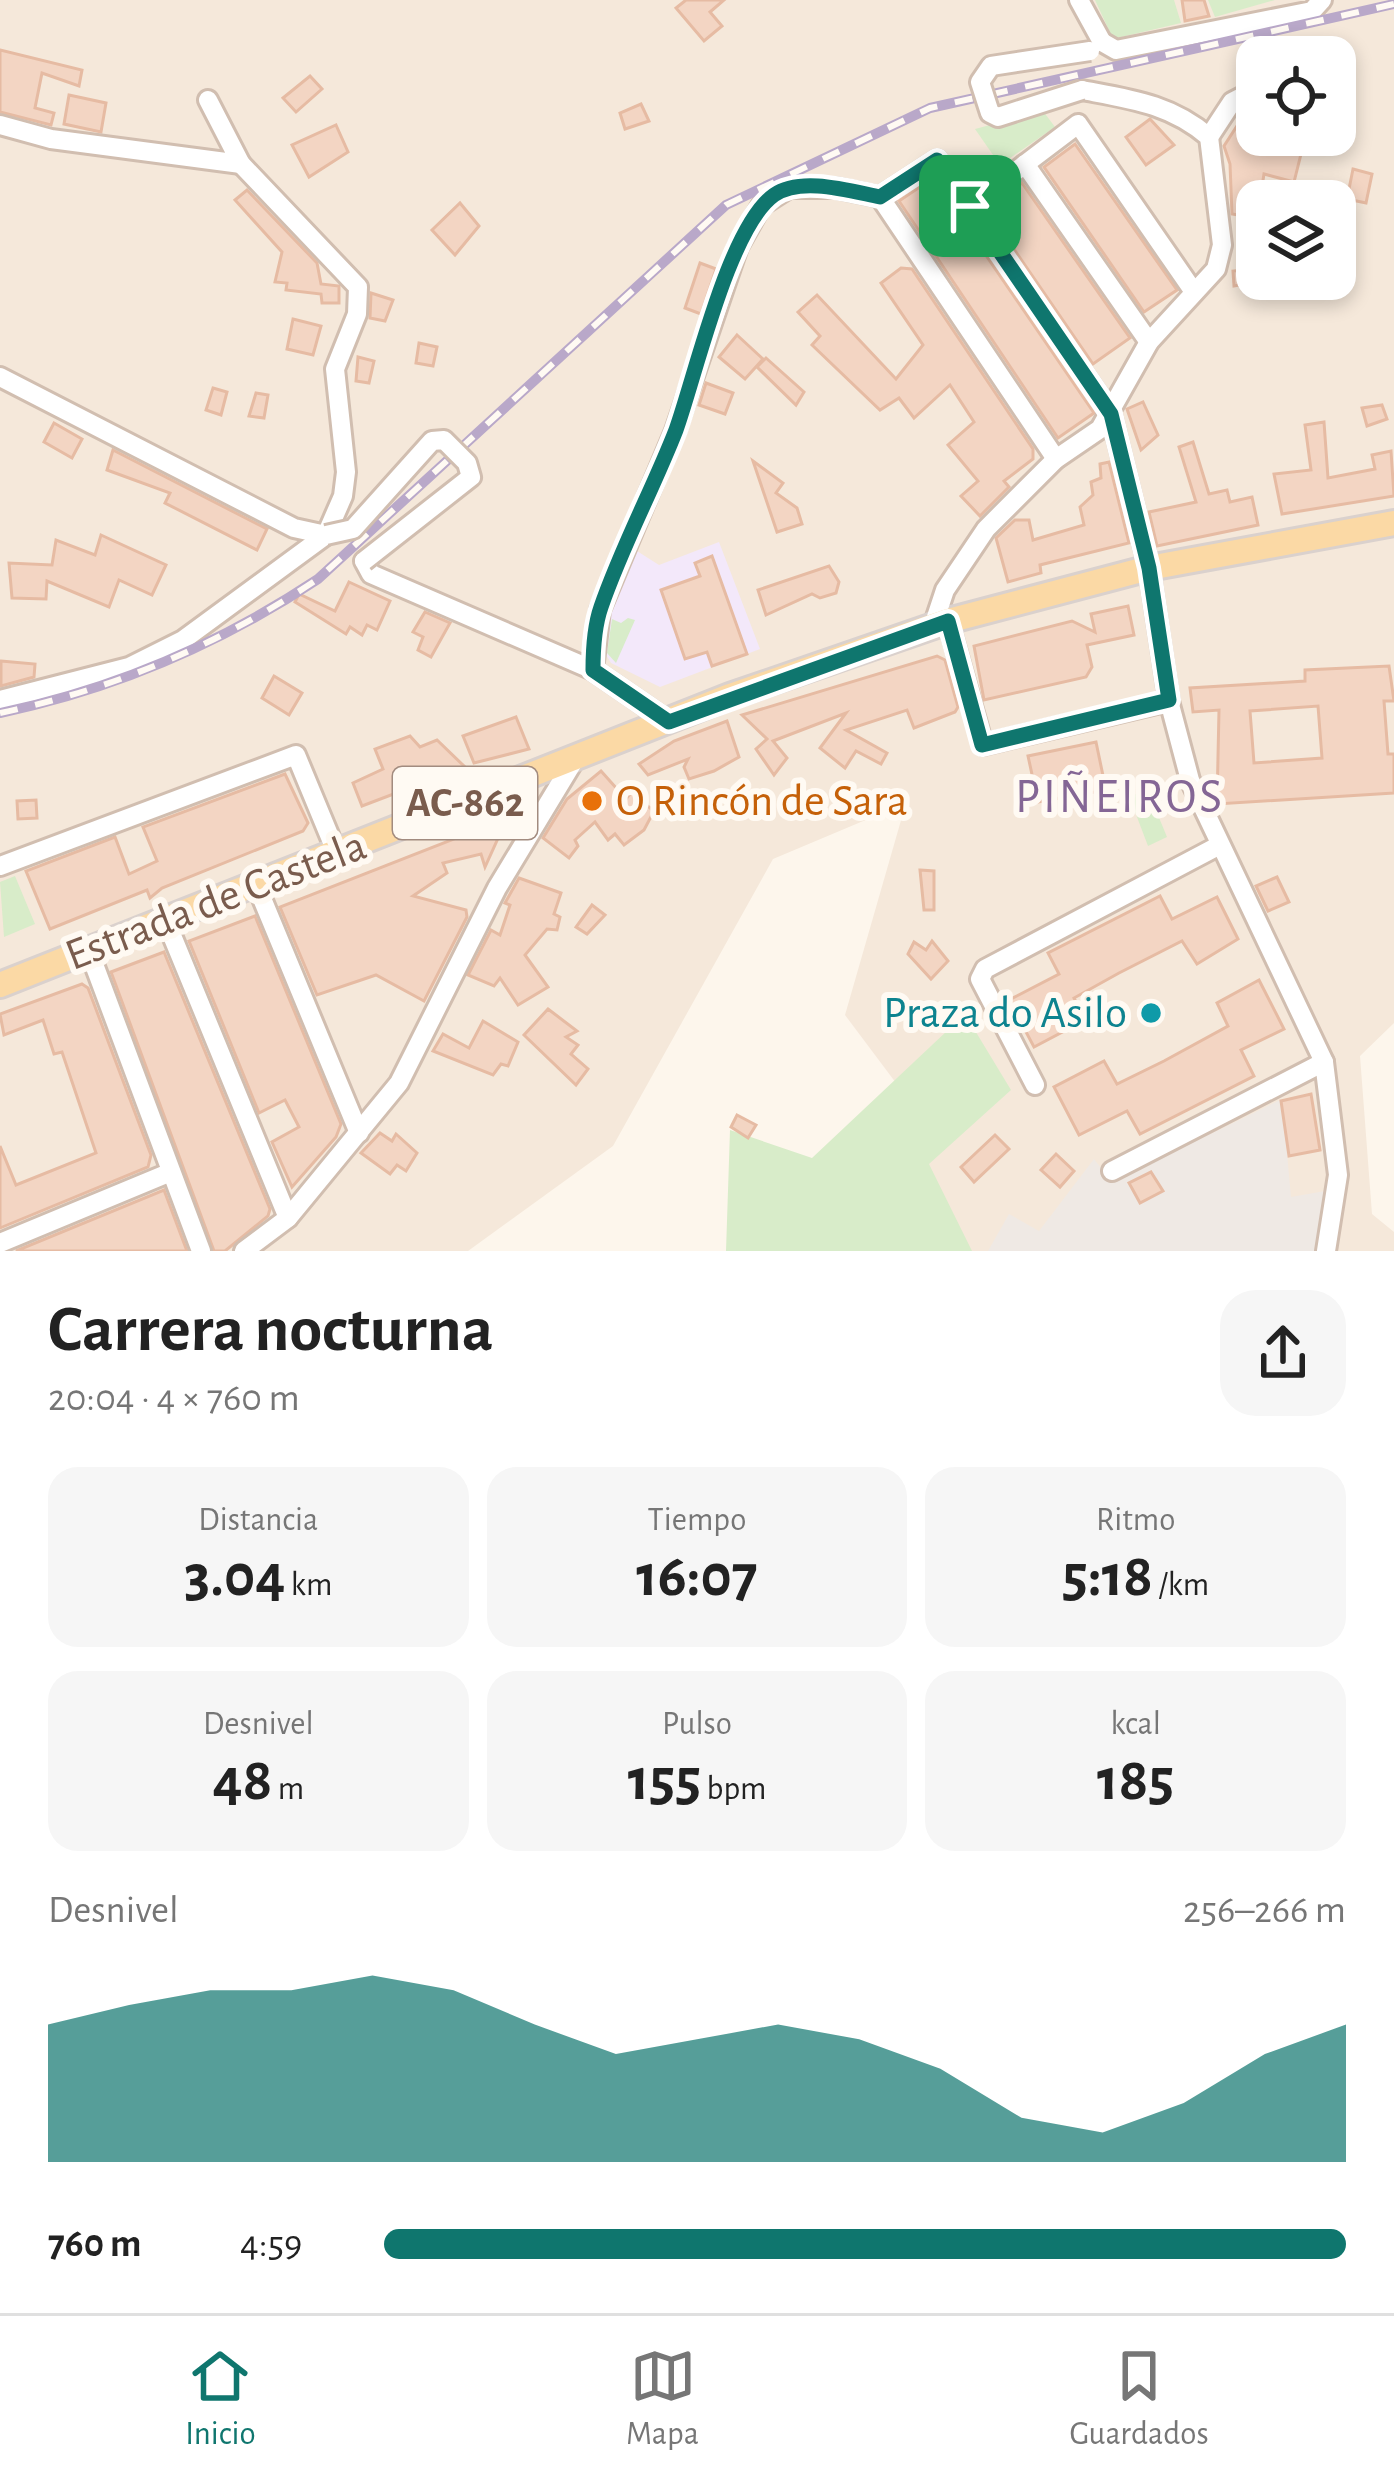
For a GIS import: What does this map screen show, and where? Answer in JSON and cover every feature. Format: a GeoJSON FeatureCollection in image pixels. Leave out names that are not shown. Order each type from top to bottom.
{"type":"FeatureCollection","features":[{"type":"Feature","properties":{"kind":"main road","name":"Estrada de Castela"},"geometry":{"type":"LineString","coordinates":[[0,985],[669,722],[940,624],[1149,568],[1394,523]]}},
{"type":"Feature","properties":{"kind":"street"},"geometry":{"type":"LineString","coordinates":[[1079,0],[1096,46]]}},
{"type":"Feature","properties":{"kind":"street"},"geometry":{"type":"LineString","coordinates":[[1169,700],[982,745],[940,624],[945,590],[986,529],[1056,459],[1100,429],[1149,342],[1216,269],[1222,245],[1208,137],[1184,116],[1082,89],[998,117],[990,113],[980,82],[991,66],[1096,46],[1116,50],[1312,11],[1322,0]]}},
{"type":"Feature","properties":{"kind":"street"},"geometry":{"type":"LineString","coordinates":[[970,206],[1078,124],[1092,104],[1112,95]]}},
{"type":"Feature","properties":{"kind":"street"},"geometry":{"type":"LineString","coordinates":[[208,100],[241,164],[358,287],[357,314],[335,369],[346,472],[344,496],[326,535]]}},
{"type":"Feature","properties":{"kind":"street"},"geometry":{"type":"LineString","coordinates":[[1208,137],[1236,100]]}},
{"type":"Feature","properties":{"kind":"street"},"geometry":{"type":"LineString","coordinates":[[1078,124],[1194,292]]}},
{"type":"Feature","properties":{"kind":"street"},"geometry":{"type":"LineString","coordinates":[[0,125],[51,139],[241,164]]}},
{"type":"Feature","properties":{"kind":"street"},"geometry":{"type":"LineString","coordinates":[[880,197],[937,160],[1111,414],[1149,568],[1169,700],[1190,780],[1218,846],[1302,1006],[1324,1062],[1338,1175],[1326,1251]]}},
{"type":"Feature","properties":{"kind":"street"},"geometry":{"type":"LineString","coordinates":[[1025,164],[1149,342]]}},
{"type":"Feature","properties":{"kind":"street"},"geometry":{"type":"LineString","coordinates":[[593,670],[600,610],[675,431],[738,247],[761,206],[789,188],[836,188],[880,197],[1056,459]]}},
{"type":"Feature","properties":{"kind":"street"},"geometry":{"type":"LineString","coordinates":[[0,376],[294,528],[326,535]]}},
{"type":"Feature","properties":{"kind":"street"},"geometry":{"type":"LineString","coordinates":[[0,700],[128,668],[183,640],[326,535],[353,529],[432,441],[444,440],[472,477],[364,561],[370,574],[593,670],[669,722]]}},
{"type":"Feature","properties":{"kind":"street"},"geometry":{"type":"LineString","coordinates":[[0,866],[296,755],[337,854]]}},
{"type":"Feature","properties":{"kind":"street"},"geometry":{"type":"LineString","coordinates":[[244,1251],[288,1218],[399,1083],[497,888],[575,759]]}},
{"type":"Feature","properties":{"kind":"street"},"geometry":{"type":"LineString","coordinates":[[1035,1085],[980,979],[985,969],[1218,846]]}},
{"type":"Feature","properties":{"kind":"street"},"geometry":{"type":"LineString","coordinates":[[256,884],[358,1133]]}},
{"type":"Feature","properties":{"kind":"street"},"geometry":{"type":"LineString","coordinates":[[166,921],[288,1218]]}},
{"type":"Feature","properties":{"kind":"street"},"geometry":{"type":"LineString","coordinates":[[89,951],[201,1251]]}},
{"type":"Feature","properties":{"kind":"street"},"geometry":{"type":"LineString","coordinates":[[1112,1171],[1324,1062]]}},
{"type":"Feature","properties":{"kind":"street"},"geometry":{"type":"LineString","coordinates":[[0,1244],[171,1172]]}},
{"type":"Feature","properties":{"kind":"shaded area"},"geometry":{"type":"Polygon","coordinates":[[[0,0],[1394,0],[1394,1023],[1360,1056],[1372,1214],[1394,1232],[1394,1251],[889,1251],[914,1107],[845,1015],[906,803],[773,859],[613,1146],[468,1251],[0,1251],[0,0]]]}},
{"type":"Feature","properties":{"kind":"shaded area"},"geometry":{"type":"Polygon","coordinates":[[[719,542],[760,649],[660,687],[611,663],[603,650],[603,629],[637,551],[659,565],[719,542]]]}},
{"type":"Feature","properties":{"kind":"shaded area"},"geometry":{"type":"Polygon","coordinates":[[[1282,1099],[1291,1197],[1325,1191],[1319,1251],[988,1251],[1009,1214],[1039,1231],[1094,1159],[1112,1182],[1282,1099]]]}},
{"type":"Feature","properties":{"kind":"green space"},"geometry":{"type":"Polygon","coordinates":[[[1095,0],[1174,0],[1181,23],[1113,39],[1095,0]]]}},
{"type":"Feature","properties":{"kind":"green space"},"geometry":{"type":"Polygon","coordinates":[[[1208,0],[1275,0],[1215,17],[1208,0]]]}},
{"type":"Feature","properties":{"kind":"green space"},"geometry":{"type":"Polygon","coordinates":[[[1043,111],[1055,127],[1000,165],[975,129],[1043,111]]]}},
{"type":"Feature","properties":{"kind":"green space"},"geometry":{"type":"Polygon","coordinates":[[[612,619],[621,623],[635,620],[616,663],[607,653],[612,619]]]}},
{"type":"Feature","properties":{"kind":"green space"},"geometry":{"type":"Polygon","coordinates":[[[1148,791],[1167,837],[1148,846],[1129,796],[1148,791]]]}},
{"type":"Feature","properties":{"kind":"green space"},"geometry":{"type":"Polygon","coordinates":[[[15,876],[35,924],[4,937],[0,882],[15,876]]]}},
{"type":"Feature","properties":{"kind":"green space"},"geometry":{"type":"Polygon","coordinates":[[[965,1014],[1011,1090],[929,1164],[972,1251],[726,1251],[730,1130],[812,1158],[965,1014]]]}},
{"type":"Feature","properties":{"kind":"building"},"geometry":{"type":"Polygon","coordinates":[[[686,0],[724,0],[710,12],[722,26],[704,41],[676,8],[686,0]]]}},
{"type":"Feature","properties":{"kind":"building"},"geometry":{"type":"Polygon","coordinates":[[[1182,0],[1204,0],[1209,16],[1185,21],[1182,0]]]}},
{"type":"Feature","properties":{"kind":"building"},"geometry":{"type":"Polygon","coordinates":[[[0,50],[82,70],[79,86],[42,73],[35,108],[54,113],[51,125],[0,112],[0,50]]]}},
{"type":"Feature","properties":{"kind":"building"},"geometry":{"type":"Polygon","coordinates":[[[310,76],[322,89],[296,112],[283,98],[310,76]]]}},
{"type":"Feature","properties":{"kind":"building"},"geometry":{"type":"Polygon","coordinates":[[[69,95],[106,103],[101,132],[64,124],[69,95]]]}},
{"type":"Feature","properties":{"kind":"building"},"geometry":{"type":"Polygon","coordinates":[[[641,104],[649,121],[625,129],[620,113],[641,104]]]}},
{"type":"Feature","properties":{"kind":"building"},"geometry":{"type":"Polygon","coordinates":[[[1150,119],[1174,145],[1146,165],[1126,137],[1150,119]]]}},
{"type":"Feature","properties":{"kind":"building"},"geometry":{"type":"Polygon","coordinates":[[[336,125],[348,152],[309,177],[292,145],[336,125]]]}},
{"type":"Feature","properties":{"kind":"building"},"geometry":{"type":"Polygon","coordinates":[[[1236,128],[1236,156],[1300,156],[1294,180],[1264,174],[1263,180],[1236,180],[1236,215],[1232,214],[1230,164],[1224,146],[1236,128]]]}},
{"type":"Feature","properties":{"kind":"building"},"geometry":{"type":"Polygon","coordinates":[[[1075,144],[1177,290],[1144,312],[1044,167],[1075,144]]]}},
{"type":"Feature","properties":{"kind":"building"},"geometry":{"type":"Polygon","coordinates":[[[1353,169],[1372,174],[1366,203],[1356,201],[1356,180],[1351,180],[1353,169]]]}},
{"type":"Feature","properties":{"kind":"building"},"geometry":{"type":"Polygon","coordinates":[[[933,178],[1094,413],[1058,438],[899,201],[933,178]]]}},
{"type":"Feature","properties":{"kind":"building"},"geometry":{"type":"Polygon","coordinates":[[[1022,183],[1130,338],[1093,364],[987,210],[1022,183]]]}},
{"type":"Feature","properties":{"kind":"building"},"geometry":{"type":"Polygon","coordinates":[[[247,190],[317,263],[321,284],[339,286],[339,303],[322,303],[321,294],[286,290],[287,283],[275,282],[282,252],[235,200],[247,190]]]}},
{"type":"Feature","properties":{"kind":"building"},"geometry":{"type":"Polygon","coordinates":[[[460,203],[479,226],[455,255],[432,230],[460,203]]]}},
{"type":"Feature","properties":{"kind":"building"},"geometry":{"type":"Polygon","coordinates":[[[700,263],[716,269],[701,314],[685,308],[700,263]]]}},
{"type":"Feature","properties":{"kind":"building"},"geometry":{"type":"Polygon","coordinates":[[[901,268],[912,269],[1033,449],[1033,459],[1004,481],[1009,487],[980,516],[961,496],[978,481],[948,445],[974,422],[950,385],[914,418],[899,398],[880,410],[812,345],[820,336],[798,312],[817,295],[896,379],[923,345],[881,283],[901,268]]]}},
{"type":"Feature","properties":{"kind":"building"},"geometry":{"type":"Polygon","coordinates":[[[371,293],[393,300],[385,321],[370,318],[371,293]]]}},
{"type":"Feature","properties":{"kind":"building"},"geometry":{"type":"Polygon","coordinates":[[[293,319],[321,326],[313,355],[287,349],[293,319]]]}},
{"type":"Feature","properties":{"kind":"building"},"geometry":{"type":"Polygon","coordinates":[[[737,335],[763,359],[745,379],[719,357],[737,335]]]}},
{"type":"Feature","properties":{"kind":"building"},"geometry":{"type":"Polygon","coordinates":[[[419,343],[437,347],[433,366],[416,363],[419,343]]]}},
{"type":"Feature","properties":{"kind":"building"},"geometry":{"type":"Polygon","coordinates":[[[358,357],[374,361],[369,383],[356,381],[358,357]]]}},
{"type":"Feature","properties":{"kind":"building"},"geometry":{"type":"Polygon","coordinates":[[[766,358],[804,392],[796,405],[757,367],[766,358]]]}},
{"type":"Feature","properties":{"kind":"building"},"geometry":{"type":"Polygon","coordinates":[[[706,383],[733,393],[725,414],[699,405],[706,383]]]}},
{"type":"Feature","properties":{"kind":"building"},"geometry":{"type":"Polygon","coordinates":[[[213,388],[227,392],[221,415],[206,410],[213,388]]]}},
{"type":"Feature","properties":{"kind":"building"},"geometry":{"type":"Polygon","coordinates":[[[256,393],[268,395],[264,418],[249,416],[256,393]]]}},
{"type":"Feature","properties":{"kind":"building"},"geometry":{"type":"Polygon","coordinates":[[[1143,402],[1158,435],[1141,450],[1127,409],[1143,402]]]}},
{"type":"Feature","properties":{"kind":"building"},"geometry":{"type":"Polygon","coordinates":[[[1382,405],[1387,419],[1367,426],[1362,408],[1382,405]]]}},
{"type":"Feature","properties":{"kind":"building"},"geometry":{"type":"Polygon","coordinates":[[[1324,422],[1328,478],[1375,469],[1372,455],[1391,451],[1394,496],[1282,514],[1274,474],[1311,470],[1305,425],[1324,422]]]}},
{"type":"Feature","properties":{"kind":"building"},"geometry":{"type":"Polygon","coordinates":[[[54,423],[82,439],[72,458],[44,442],[54,423]]]}},
{"type":"Feature","properties":{"kind":"building"},"geometry":{"type":"Polygon","coordinates":[[[1193,442],[1209,494],[1227,490],[1230,502],[1252,497],[1258,525],[1157,546],[1149,512],[1196,502],[1179,447],[1193,442]]]}},
{"type":"Feature","properties":{"kind":"building"},"geometry":{"type":"Polygon","coordinates":[[[113,450],[267,529],[257,550],[165,503],[170,493],[107,470],[113,450]]]}},
{"type":"Feature","properties":{"kind":"building"},"geometry":{"type":"Polygon","coordinates":[[[753,461],[783,483],[776,493],[797,508],[802,524],[777,532],[753,461]]]}},
{"type":"Feature","properties":{"kind":"building"},"geometry":{"type":"Polygon","coordinates":[[[1109,462],[1129,543],[1040,565],[1041,573],[1008,582],[996,538],[1015,520],[1029,520],[1033,540],[1084,525],[1080,507],[1093,495],[1091,482],[1101,478],[1100,464],[1109,462]]]}},
{"type":"Feature","properties":{"kind":"building"},"geometry":{"type":"Polygon","coordinates":[[[101,535],[166,565],[152,595],[119,580],[109,607],[47,581],[46,599],[12,598],[9,563],[52,565],[56,540],[95,555],[101,535]]]}},
{"type":"Feature","properties":{"kind":"building"},"geometry":{"type":"Polygon","coordinates":[[[712,556],[747,654],[712,666],[707,652],[685,659],[661,590],[700,576],[695,563],[712,556]]]}},
{"type":"Feature","properties":{"kind":"building"},"geometry":{"type":"Polygon","coordinates":[[[829,566],[839,582],[836,593],[820,598],[812,594],[766,615],[758,590],[829,566]]]}},
{"type":"Feature","properties":{"kind":"building"},"geometry":{"type":"Polygon","coordinates":[[[349,582],[390,601],[377,630],[367,625],[362,635],[350,627],[346,634],[295,602],[299,594],[335,611],[349,582]]]}},
{"type":"Feature","properties":{"kind":"building"},"geometry":{"type":"Polygon","coordinates":[[[1128,606],[1134,635],[1087,645],[1092,667],[1086,677],[984,700],[974,646],[1072,621],[1095,632],[1091,614],[1128,606]]]}},
{"type":"Feature","properties":{"kind":"building"},"geometry":{"type":"Polygon","coordinates":[[[425,612],[450,623],[431,657],[418,650],[423,637],[413,632],[425,612]]]}},
{"type":"Feature","properties":{"kind":"building"},"geometry":{"type":"Polygon","coordinates":[[[937,656],[945,660],[958,707],[955,712],[914,728],[907,710],[846,730],[887,753],[881,764],[856,751],[845,768],[820,748],[846,713],[773,741],[787,758],[774,775],[756,749],[767,739],[742,715],[937,656]]]}},
{"type":"Feature","properties":{"kind":"building"},"geometry":{"type":"Polygon","coordinates":[[[1,661],[35,664],[34,677],[1,686],[1,661]]]}},
{"type":"Feature","properties":{"kind":"building"},"geometry":{"type":"Polygon","coordinates":[[[1389,666],[1394,701],[1384,701],[1388,754],[1394,754],[1394,793],[1217,804],[1219,710],[1193,712],[1190,688],[1305,681],[1305,670],[1389,666]],[[1318,706],[1250,711],[1254,763],[1322,758],[1318,706]]]}},
{"type":"Feature","properties":{"kind":"building"},"geometry":{"type":"Polygon","coordinates":[[[274,676],[302,693],[289,715],[262,698],[274,676]]]}},
{"type":"Feature","properties":{"kind":"building"},"geometry":{"type":"Polygon","coordinates":[[[516,717],[529,749],[474,763],[463,736],[516,717]]]}},
{"type":"Feature","properties":{"kind":"building"},"geometry":{"type":"Polygon","coordinates":[[[727,721],[739,757],[714,771],[689,779],[684,767],[688,759],[648,775],[639,764],[674,741],[727,721]]]}},
{"type":"Feature","properties":{"kind":"building"},"geometry":{"type":"Polygon","coordinates":[[[410,736],[420,747],[437,740],[465,767],[362,806],[353,783],[383,769],[375,749],[410,736]]]}},
{"type":"Feature","properties":{"kind":"building"},"geometry":{"type":"Polygon","coordinates":[[[1096,742],[1106,790],[1038,802],[1028,756],[1096,742]]]}},
{"type":"Feature","properties":{"kind":"building"},"geometry":{"type":"Polygon","coordinates":[[[601,771],[626,799],[631,793],[654,811],[644,830],[624,845],[615,834],[608,840],[595,822],[575,840],[578,846],[569,858],[543,838],[567,799],[601,771]]]}},
{"type":"Feature","properties":{"kind":"building"},"geometry":{"type":"Polygon","coordinates":[[[285,774],[308,823],[303,831],[162,888],[150,898],[147,890],[50,929],[26,871],[115,837],[129,874],[157,861],[143,827],[285,774]]]}},
{"type":"Feature","properties":{"kind":"building"},"geometry":{"type":"Polygon","coordinates":[[[36,800],[37,818],[18,819],[17,801],[36,800]]]}},
{"type":"Feature","properties":{"kind":"building"},"geometry":{"type":"Polygon","coordinates":[[[514,803],[485,867],[481,854],[443,863],[447,873],[413,896],[466,910],[467,917],[424,1001],[376,975],[317,995],[280,907],[454,839],[451,832],[514,803]]]}},
{"type":"Feature","properties":{"kind":"building"},"geometry":{"type":"Polygon","coordinates":[[[920,870],[934,871],[934,910],[924,910],[920,870]]]}},
{"type":"Feature","properties":{"kind":"building"},"geometry":{"type":"Polygon","coordinates":[[[1277,877],[1289,902],[1268,911],[1256,886],[1277,877]]]}},
{"type":"Feature","properties":{"kind":"building"},"geometry":{"type":"Polygon","coordinates":[[[519,878],[561,893],[554,914],[560,917],[557,930],[547,929],[525,955],[548,987],[518,1005],[500,978],[494,986],[468,975],[491,930],[500,935],[510,905],[505,903],[519,878]]]}},
{"type":"Feature","properties":{"kind":"building"},"geometry":{"type":"Polygon","coordinates":[[[1160,896],[1172,919],[1217,897],[1238,939],[1197,964],[1182,941],[1119,973],[1074,998],[1085,1020],[1034,1047],[1009,1000],[1059,974],[1048,953],[1160,896]]]}},
{"type":"Feature","properties":{"kind":"building"},"geometry":{"type":"Polygon","coordinates":[[[592,905],[605,915],[587,934],[576,927],[592,905]]]}},
{"type":"Feature","properties":{"kind":"building"},"geometry":{"type":"Polygon","coordinates":[[[255,916],[341,1124],[336,1137],[292,1187],[272,1142],[299,1127],[285,1100],[259,1113],[189,941],[255,916]]]}},
{"type":"Feature","properties":{"kind":"building"},"geometry":{"type":"Polygon","coordinates":[[[932,941],[948,961],[931,979],[908,954],[914,942],[926,950],[932,941]]]}},
{"type":"Feature","properties":{"kind":"building"},"geometry":{"type":"Polygon","coordinates":[[[164,952],[270,1209],[268,1216],[225,1251],[214,1251],[111,972],[164,952]]]}},
{"type":"Feature","properties":{"kind":"building"},"geometry":{"type":"Polygon","coordinates":[[[1259,980],[1284,1029],[1241,1050],[1254,1076],[1140,1134],[1127,1111],[1079,1135],[1054,1087],[1104,1061],[1117,1084],[1164,1061],[1228,1026],[1217,1003],[1259,980]]]}},
{"type":"Feature","properties":{"kind":"building"},"geometry":{"type":"Polygon","coordinates":[[[82,984],[88,988],[151,1155],[148,1167],[0,1228],[0,1146],[16,1185],[96,1153],[62,1052],[54,1054],[43,1020],[4,1035],[0,1014],[82,984]]]}},
{"type":"Feature","properties":{"kind":"building"},"geometry":{"type":"Polygon","coordinates":[[[548,1009],[577,1031],[566,1037],[578,1045],[571,1054],[588,1069],[576,1085],[524,1035],[548,1009]]]}},
{"type":"Feature","properties":{"kind":"building"},"geometry":{"type":"Polygon","coordinates":[[[483,1021],[518,1042],[508,1066],[501,1064],[493,1075],[433,1051],[443,1034],[469,1048],[483,1021]]]}},
{"type":"Feature","properties":{"kind":"building"},"geometry":{"type":"Polygon","coordinates":[[[1311,1094],[1320,1150],[1289,1156],[1281,1101],[1311,1094]]]}},
{"type":"Feature","properties":{"kind":"building"},"geometry":{"type":"Polygon","coordinates":[[[737,1115],[756,1125],[748,1138],[731,1127],[737,1115]]]}},
{"type":"Feature","properties":{"kind":"building"},"geometry":{"type":"Polygon","coordinates":[[[380,1133],[392,1141],[396,1134],[417,1153],[406,1171],[397,1165],[390,1174],[361,1153],[380,1133]]]}},
{"type":"Feature","properties":{"kind":"building"},"geometry":{"type":"Polygon","coordinates":[[[995,1135],[1009,1149],[974,1182],[961,1167],[995,1135]]]}},
{"type":"Feature","properties":{"kind":"building"},"geometry":{"type":"Polygon","coordinates":[[[1056,1154],[1074,1171],[1060,1187],[1041,1170],[1056,1154]]]}},
{"type":"Feature","properties":{"kind":"building"},"geometry":{"type":"Polygon","coordinates":[[[1151,1172],[1163,1191],[1140,1203],[1129,1183],[1151,1172]]]}},
{"type":"Feature","properties":{"kind":"building"},"geometry":{"type":"Polygon","coordinates":[[[164,1190],[187,1251],[16,1251],[164,1190]]]}},
{"type":"Feature","properties":{"kind":"railway"},"geometry":{"type":"LineString","coordinates":[[0,713],[84,691],[165,661],[243,624],[318,579],[726,205],[930,108],[1394,4]]}},
{"type":"Feature","properties":{"kind":"place","name":"O Rincón de Sara"},"geometry":{"type":"Point","coordinates":[592,801]}},
{"type":"Feature","properties":{"kind":"place","name":"Praza do Asilo"},"geometry":{"type":"Point","coordinates":[1151,1013]}},
{"type":"Feature","properties":{"kind":"district","name":"PIÑEIROS"},"geometry":{"type":"Point","coordinates":[1120,798]}},
{"type":"Feature","properties":{"kind":"route"},"geometry":{"type":"LineString","coordinates":[[937,160],[970,206],[1111,414],[1149,568],[1169,700],[982,745],[948,621],[730,696],[669,722],[647,702],[593,670],[600,610],[675,431],[738,247],[761,206],[789,188],[836,188],[880,197],[937,160]]}}]}
